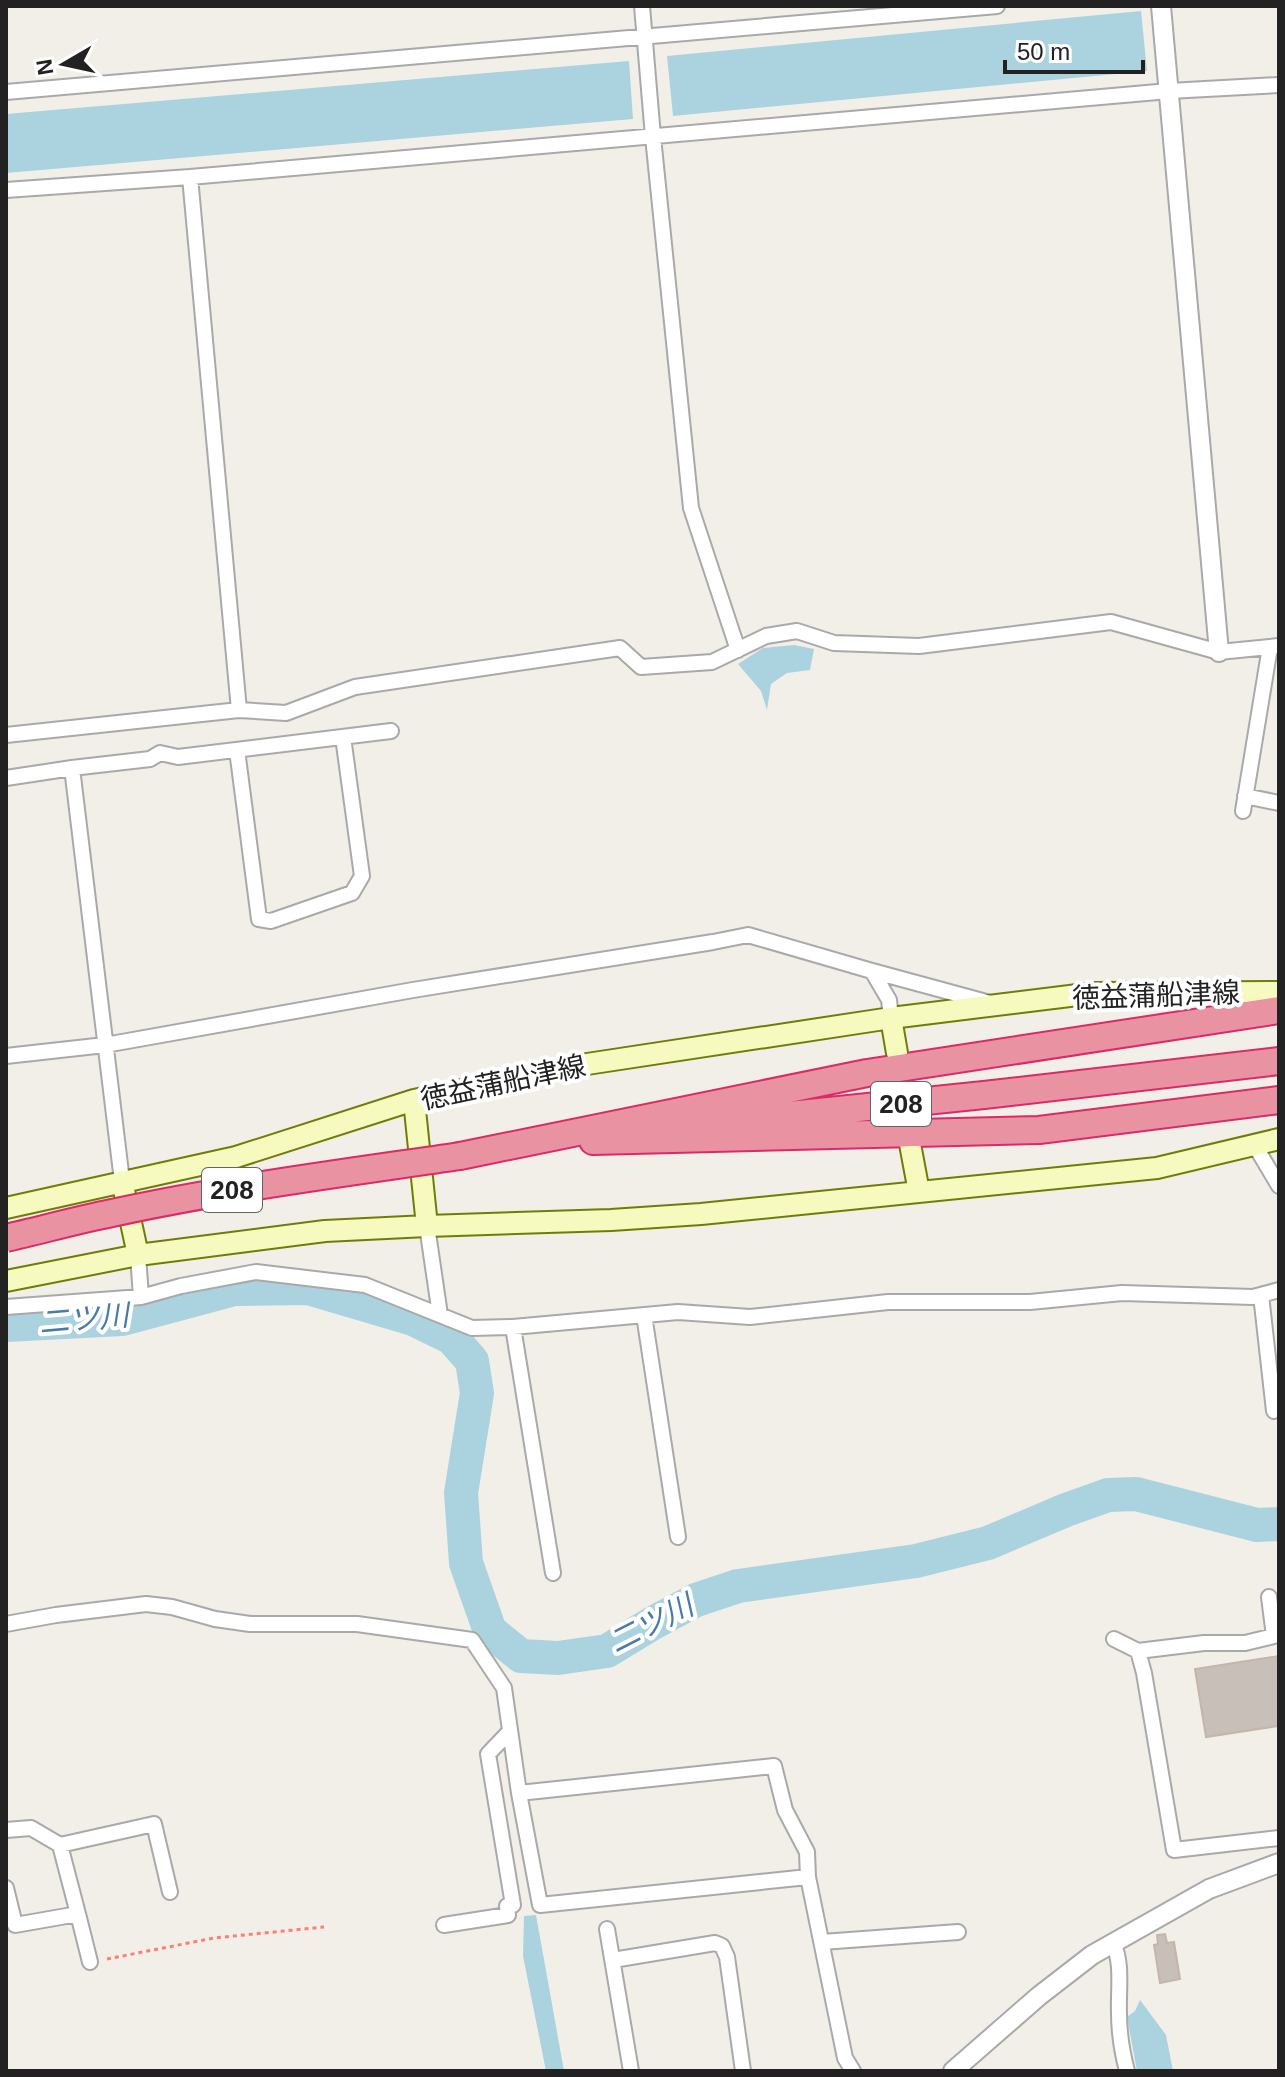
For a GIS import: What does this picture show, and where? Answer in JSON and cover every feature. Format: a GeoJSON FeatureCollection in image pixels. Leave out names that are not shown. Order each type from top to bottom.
{"type":"FeatureCollection","features":[{"type":"Feature","properties":{"kind":"highway"},"geometry":{"type":"LineString","coordinates":[[522,1142],[867,1073],[1279,1010]]}},
{"type":"Feature","properties":{"kind":"highway","name":"208"},"geometry":{"type":"LineString","coordinates":[[6,1238],[200,1196],[522,1142],[984,1095],[1279,1061]]}},
{"type":"Feature","properties":{"kind":"highway"},"geometry":{"type":"LineString","coordinates":[[522,1142],[1039,1130],[1279,1100]]}},
{"type":"Feature","properties":{"kind":"highway","name":"208"},"geometry":{"type":"LineString","coordinates":[[6,1227],[110,1203],[299,1168],[460,1151]]}},
{"type":"Feature","properties":{"kind":"main road","name":"徳益蒲船津線"},"geometry":{"type":"LineString","coordinates":[[6,1208],[236,1157],[414,1100],[587,1064],[891,1018],[1094,993],[1279,992]]}},
{"type":"Feature","properties":{"kind":"main road"},"geometry":{"type":"LineString","coordinates":[[891,1018],[897,1053]]}},
{"type":"Feature","properties":{"kind":"main road"},"geometry":{"type":"LineString","coordinates":[[414,1100],[427,1226]]}},
{"type":"Feature","properties":{"kind":"main road"},"geometry":{"type":"LineString","coordinates":[[6,1281],[138,1255],[325,1231],[701,1214],[1157,1168],[1279,1139]]}},
{"type":"Feature","properties":{"kind":"main road"},"geometry":{"type":"LineString","coordinates":[[910,1144],[919,1192]]}},
{"type":"Feature","properties":{"kind":"main road"},"geometry":{"type":"LineString","coordinates":[[122,1181],[138,1255]]}},
{"type":"Feature","properties":{"kind":"street"},"geometry":{"type":"LineString","coordinates":[[642,6],[691,508],[738,650]]}},
{"type":"Feature","properties":{"kind":"street"},"geometry":{"type":"LineString","coordinates":[[6,92],[997,6]]}},
{"type":"Feature","properties":{"kind":"street"},"geometry":{"type":"LineString","coordinates":[[1161,6],[1219,652]]}},
{"type":"Feature","properties":{"kind":"street"},"geometry":{"type":"LineString","coordinates":[[6,190],[190,177],[1169,91],[1279,85]]}},
{"type":"Feature","properties":{"kind":"street"},"geometry":{"type":"LineString","coordinates":[[190,177],[239,710]]}},
{"type":"Feature","properties":{"kind":"street"},"geometry":{"type":"LineString","coordinates":[[6,735],[239,710],[286,713],[355,687],[620,648],[641,667],[712,662],[766,636],[797,631],[834,643],[919,646],[1111,622],[1219,652],[1275,646],[1244,804],[1279,803]]}},
{"type":"Feature","properties":{"kind":"street"},"geometry":{"type":"LineString","coordinates":[[6,778],[150,759],[160,753],[178,757],[391,731]]}},
{"type":"Feature","properties":{"kind":"street"},"geometry":{"type":"LineString","coordinates":[[237,750],[259,919],[271,921],[352,893],[362,876],[343,737]]}},
{"type":"Feature","properties":{"kind":"street"},"geometry":{"type":"LineString","coordinates":[[72,768],[122,1181]]}},
{"type":"Feature","properties":{"kind":"street"},"geometry":{"type":"LineString","coordinates":[[6,1056],[105,1045],[748,935],[997,1005]]}},
{"type":"Feature","properties":{"kind":"street"},"geometry":{"type":"LineString","coordinates":[[872,971],[889,1000],[891,1018]]}},
{"type":"Feature","properties":{"kind":"street"},"geometry":{"type":"LineString","coordinates":[[1254,1144],[1279,1186]]}},
{"type":"Feature","properties":{"kind":"street"},"geometry":{"type":"LineString","coordinates":[[427,1226],[440,1315]]}},
{"type":"Feature","properties":{"kind":"street"},"geometry":{"type":"LineString","coordinates":[[138,1255],[141,1297]]}},
{"type":"Feature","properties":{"kind":"street"},"geometry":{"type":"LineString","coordinates":[[6,1307],[141,1297],[256,1272],[365,1285],[472,1328],[678,1312],[750,1317],[888,1302],[1030,1302],[1122,1293],[1253,1297],[1279,1290]]}},
{"type":"Feature","properties":{"kind":"street"},"geometry":{"type":"LineString","coordinates":[[1261,1295],[1274,1411]]}},
{"type":"Feature","properties":{"kind":"street"},"geometry":{"type":"LineString","coordinates":[[644,1315],[678,1537]]}},
{"type":"Feature","properties":{"kind":"street"},"geometry":{"type":"LineString","coordinates":[[513,1327],[553,1573]]}},
{"type":"Feature","properties":{"kind":"street"},"geometry":{"type":"LineString","coordinates":[[1114,1639],[1138,1651],[1204,1643],[1245,1643],[1274,1636],[1269,1597]]}},
{"type":"Feature","properties":{"kind":"street"},"geometry":{"type":"LineString","coordinates":[[6,1624],[146,1604],[250,1624],[357,1624],[472,1640],[504,1688],[540,1905],[808,1877]]}},
{"type":"Feature","properties":{"kind":"street"},"geometry":{"type":"LineString","coordinates":[[1138,1651],[1174,1850],[1279,1838]]}},
{"type":"Feature","properties":{"kind":"street"},"geometry":{"type":"LineString","coordinates":[[444,1925],[508,1915],[507,1906],[513,1905],[488,1754],[510,1731]]}},
{"type":"Feature","properties":{"kind":"street"},"geometry":{"type":"LineString","coordinates":[[519,1793],[774,1766],[785,1810],[807,1852],[808,1877],[845,2058],[853,2071]]}},
{"type":"Feature","properties":{"kind":"street"},"geometry":{"type":"LineString","coordinates":[[6,1830],[31,1828],[60,1845],[154,1824],[170,1892]]}},
{"type":"Feature","properties":{"kind":"street"},"geometry":{"type":"LineString","coordinates":[[60,1845],[90,1962]]}},
{"type":"Feature","properties":{"kind":"street"},"geometry":{"type":"LineString","coordinates":[[953,2071],[1039,1996],[1092,1955],[1209,1889],[1279,1863]]}},
{"type":"Feature","properties":{"kind":"street"},"geometry":{"type":"LineString","coordinates":[[6,1888],[15,1925],[78,1914]]}},
{"type":"Feature","properties":{"kind":"street"},"geometry":{"type":"LineString","coordinates":[[607,1929],[631,2071]]}},
{"type":"Feature","properties":{"kind":"street"},"geometry":{"type":"LineString","coordinates":[[822,1942],[958,1932]]}},
{"type":"Feature","properties":{"kind":"street"},"geometry":{"type":"LineString","coordinates":[[613,1960],[715,1943],[722,1946],[727,1957],[743,2071]]}},
{"type":"Feature","properties":{"kind":"street"},"geometry":{"type":"LineString","coordinates":[[1113,1943],[1118,1953],[1121,2047],[1127,2071]]}},
{"type":"Feature","properties":{"kind":"path"},"geometry":{"type":"LineString","coordinates":[[90,1962],[214,1938],[324,1927]]}},
{"type":"Feature","properties":{"kind":"water"},"geometry":{"type":"Polygon","coordinates":[[[1141,11],[1147,71],[673,116],[667,56],[1141,11]]]}},
{"type":"Feature","properties":{"kind":"water"},"geometry":{"type":"Polygon","coordinates":[[[629,61],[633,119],[6,173],[6,114],[629,61]]]}},
{"type":"Feature","properties":{"kind":"water"},"geometry":{"type":"Polygon","coordinates":[[[794,645],[814,649],[810,670],[787,673],[771,684],[767,710],[761,691],[738,664],[763,648],[794,645]]]}},
{"type":"Feature","properties":{"kind":"water"},"geometry":{"type":"Polygon","coordinates":[[[536,1915],[564,2071],[546,2071],[523,1956],[524,1916],[536,1915]]]}},
{"type":"Feature","properties":{"kind":"water"},"geometry":{"type":"Polygon","coordinates":[[[1140,2000],[1166,2035],[1173,2071],[1137,2071],[1127,2017],[1135,2011],[1140,2000]]]}},
{"type":"Feature","properties":{"kind":"building"},"geometry":{"type":"Polygon","coordinates":[[[1279,1656],[1279,1726],[1206,1737],[1195,1669],[1279,1656]]]}},
{"type":"Feature","properties":{"kind":"building"},"geometry":{"type":"Polygon","coordinates":[[[1165,1934],[1167,1943],[1174,1942],[1180,1979],[1160,1983],[1154,1945],[1158,1944],[1157,1935],[1165,1934]]]}},
{"type":"Feature","properties":{"kind":"waterway","name":"二ツ川"},"geometry":{"type":"LineString","coordinates":[[6,1325],[122,1319],[234,1289],[308,1288],[413,1319],[452,1338],[472,1361],[477,1393],[461,1493],[466,1563],[490,1631],[521,1656],[558,1658],[607,1651],[696,1600],[738,1586],[916,1561],[988,1543],[1108,1495],[1136,1494],[1257,1525],[1279,1524]]}},
{"type":"Feature","properties":{"kind":"tunnel"},"geometry":{"type":"LineString","coordinates":[[898,1057],[910,1144]]}}]}
